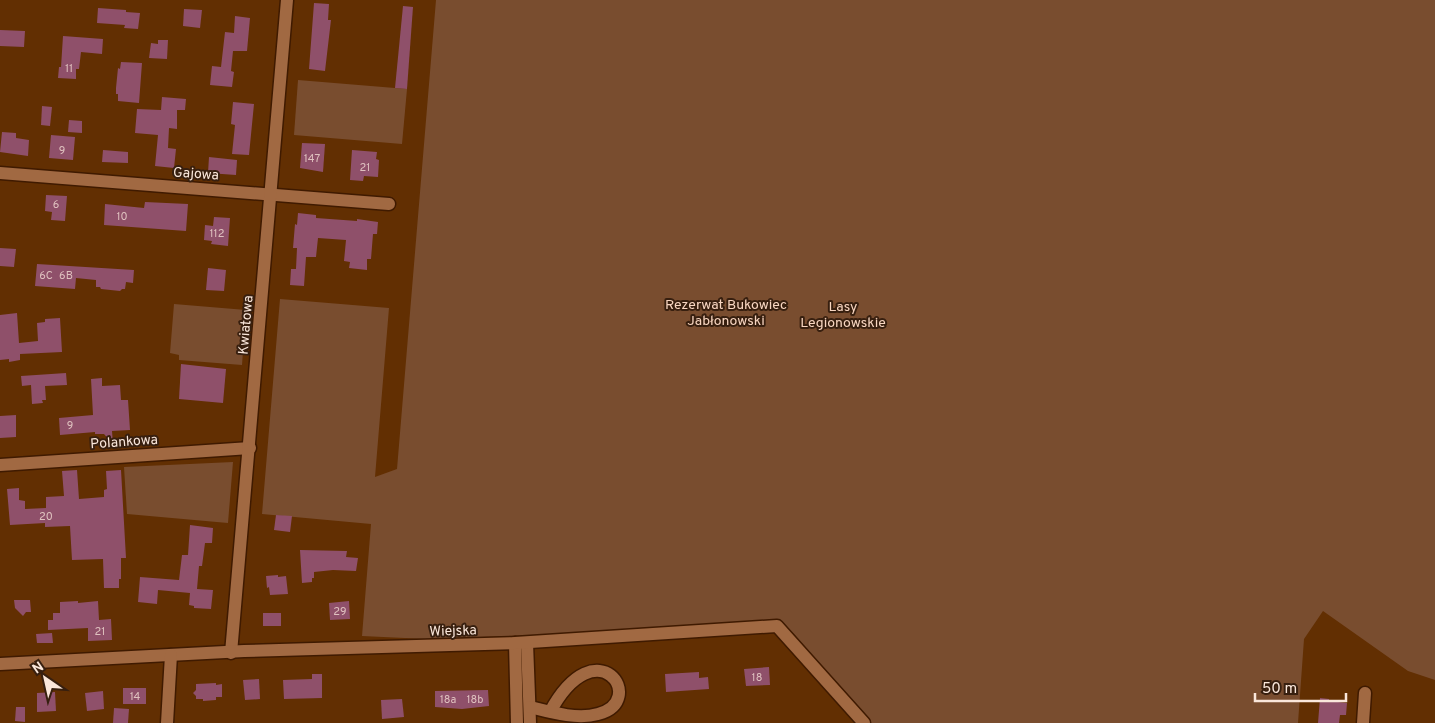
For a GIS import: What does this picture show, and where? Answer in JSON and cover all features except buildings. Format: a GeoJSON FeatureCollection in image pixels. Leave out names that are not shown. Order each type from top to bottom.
{"type":"FeatureCollection","features":[{"type":"Feature","properties":{"kind":"street","name":"Kwiatowa"},"geometry":{"type":"LineString","coordinates":[[231,653],[251,496],[250,448],[288,0]]}},
{"type":"Feature","properties":{"kind":"street","name":"Gajowa"},"geometry":{"type":"LineString","coordinates":[[0,173],[389,204]]}},
{"type":"Feature","properties":{"kind":"street","name":"Polankowa"},"geometry":{"type":"LineString","coordinates":[[0,465],[250,448]]}},
{"type":"Feature","properties":{"kind":"street","name":"Wiejska"},"geometry":{"type":"LineString","coordinates":[[0,664],[171,655],[521,643],[777,626],[864,723]]}},
{"type":"Feature","properties":{"kind":"street"},"geometry":{"type":"LineString","coordinates":[[521,643],[530,707],[530,723]]}},
{"type":"Feature","properties":{"kind":"street"},"geometry":{"type":"LineString","coordinates":[[517,723],[521,643]]}},
{"type":"Feature","properties":{"kind":"street"},"geometry":{"type":"LineString","coordinates":[[167,723],[171,655]]}},
{"type":"Feature","properties":{"kind":"street"},"geometry":{"type":"LineString","coordinates":[[530,707],[550,712],[597,715],[610,710],[618,700],[620,690],[615,679],[606,672],[587,671],[567,686],[550,712]]}},
{"type":"Feature","properties":{"kind":"street"},"geometry":{"type":"LineString","coordinates":[[1363,723],[1365,693]]}},
{"type":"Feature","properties":{"kind":"green space","name":"Lasy Legionowskie"},"geometry":{"type":"Polygon","coordinates":[[[436,0],[1435,0],[1435,680],[1408,671],[1323,611],[1304,639],[1298,723],[870,723],[794,634],[781,622],[649,631],[426,639],[362,636],[371,524],[262,514],[280,299],[389,308],[375,477],[397,469],[436,0]]]}},
{"type":"Feature","properties":{"kind":"green space"},"geometry":{"type":"Polygon","coordinates":[[[298,80],[407,89],[402,144],[294,135],[298,80]]]}},
{"type":"Feature","properties":{"kind":"green space"},"geometry":{"type":"Polygon","coordinates":[[[174,304],[246,310],[242,365],[179,360],[179,355],[170,353],[174,304]]]}},
{"type":"Feature","properties":{"kind":"green space"},"geometry":{"type":"Polygon","coordinates":[[[233,462],[228,523],[127,514],[124,467],[233,462]]]}},
{"type":"Feature","properties":{"kind":"park label","name":"Rezerwat Bukowiec Jabłonowski"},"geometry":{"type":"Point","coordinates":[726,312]}}]}
